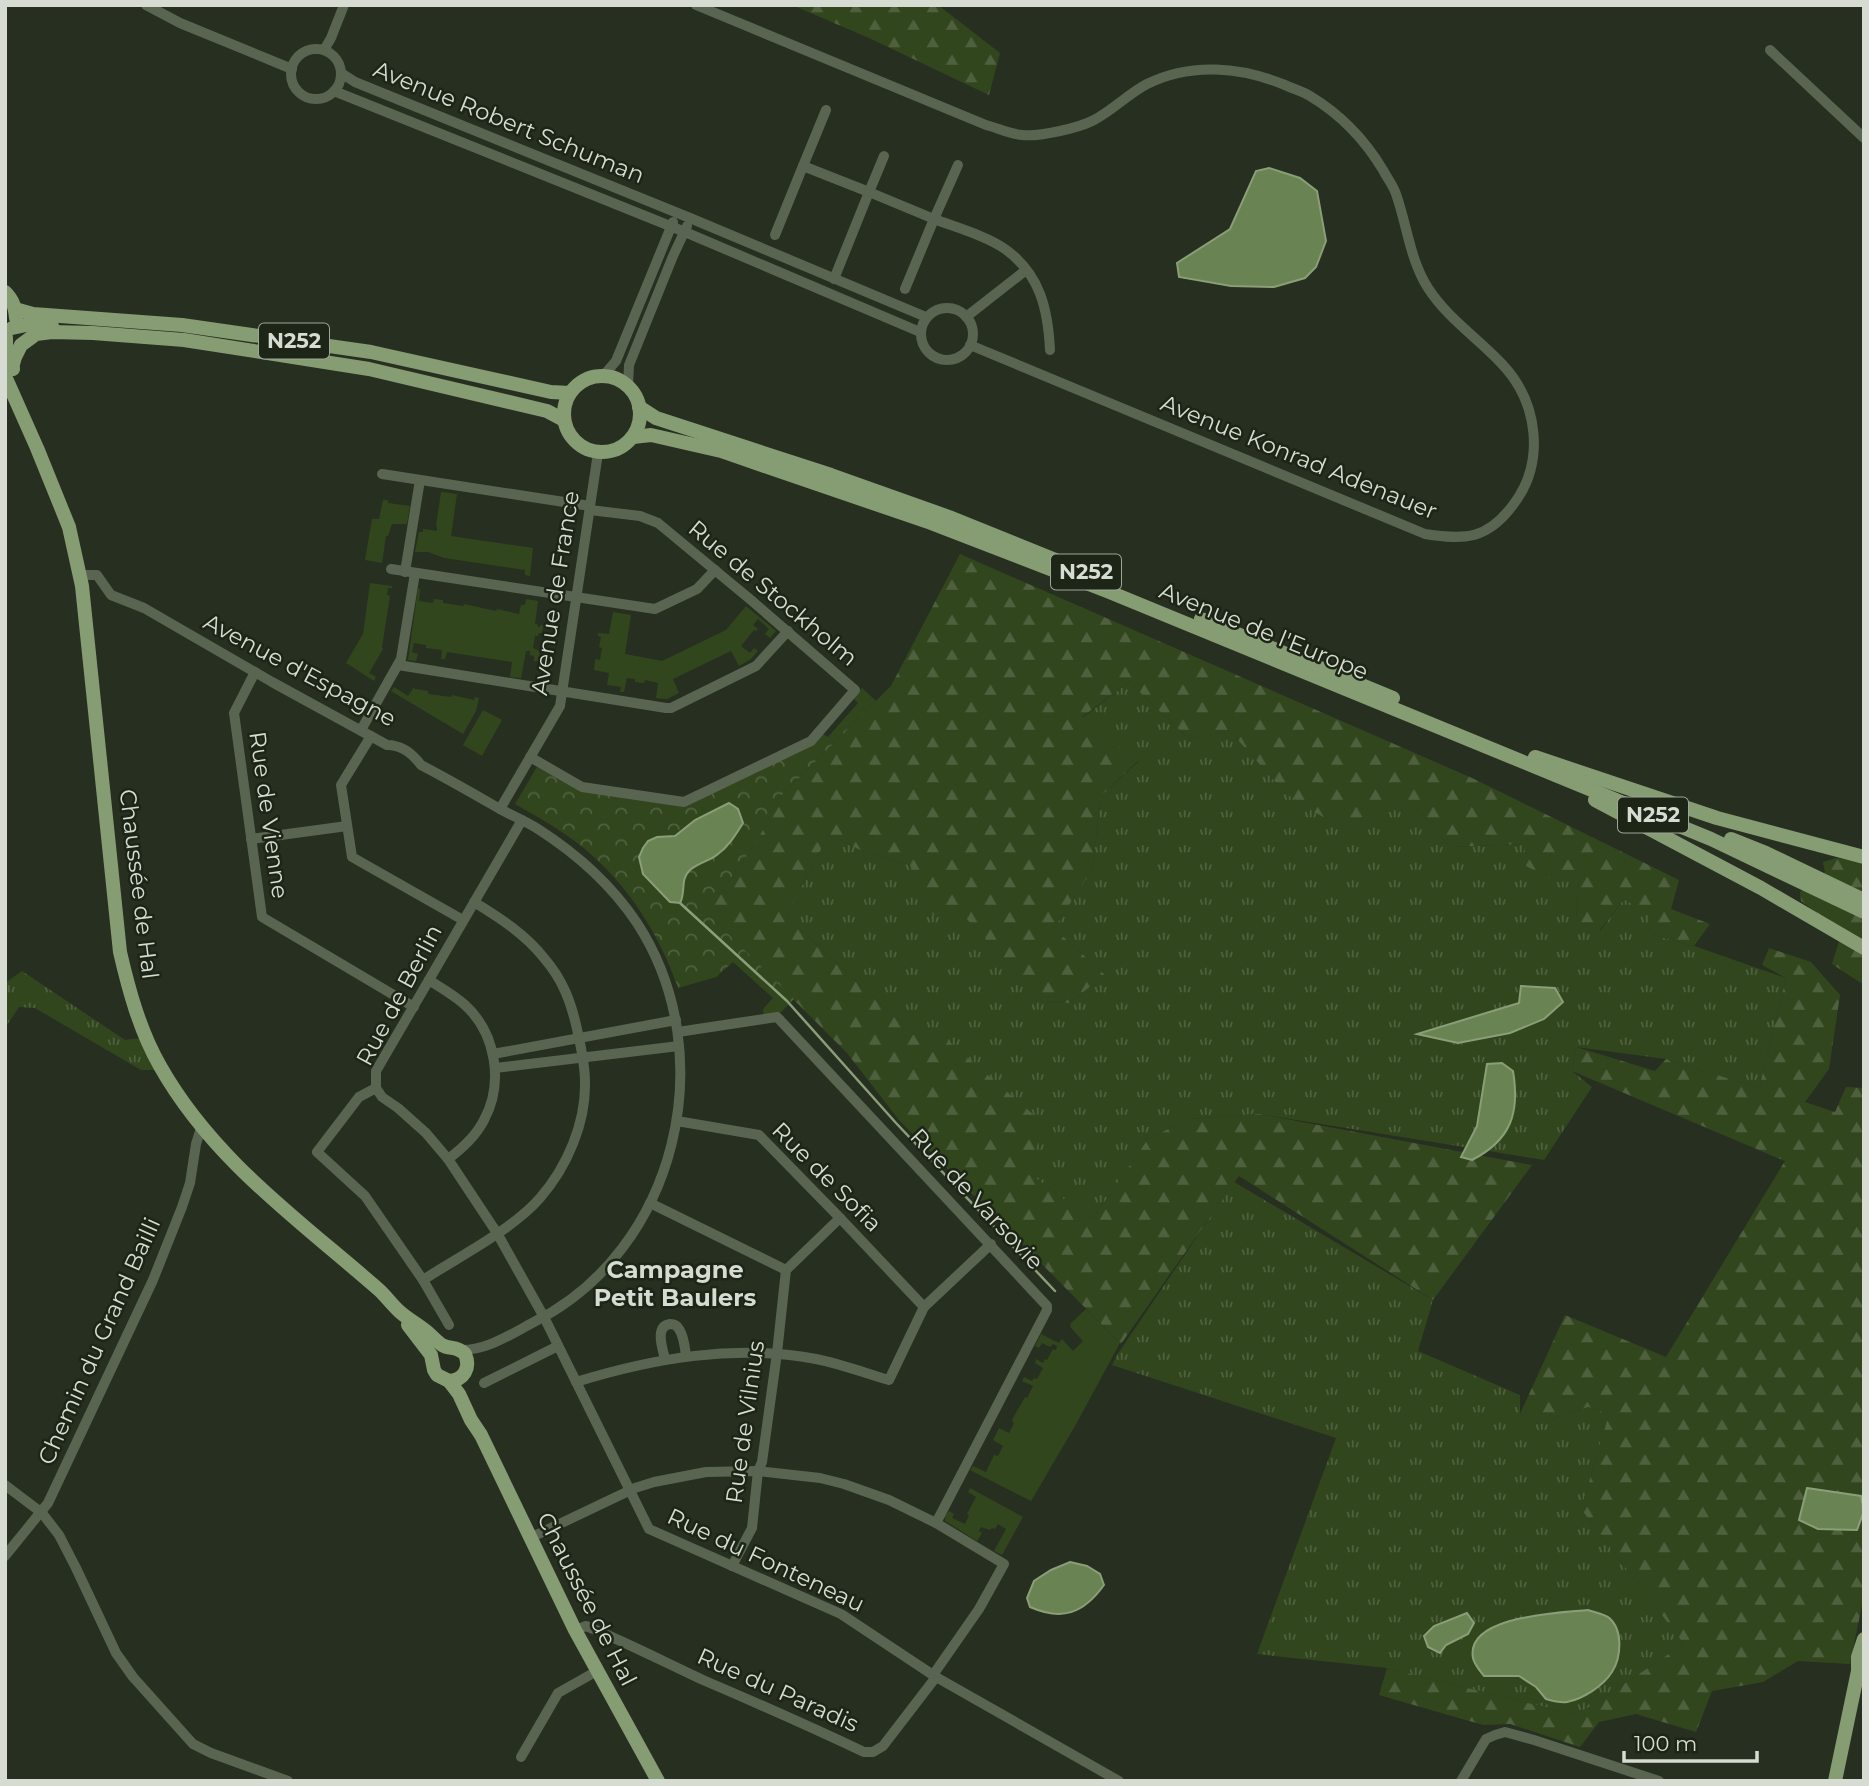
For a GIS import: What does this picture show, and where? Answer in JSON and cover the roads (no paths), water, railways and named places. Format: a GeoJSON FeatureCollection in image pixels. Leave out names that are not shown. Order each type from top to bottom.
{"type":"FeatureCollection","features":[{"type":"Feature","properties":{"kind":"main road"},"geometry":{"type":"LineString","coordinates":[[5,292],[15,309]]}},
{"type":"Feature","properties":{"kind":"main road","name":"Chaussée de Hal"},"geometry":{"type":"LineString","coordinates":[[15,309],[16,319],[8,334],[6,352],[9,372],[69,527],[80,575],[120,952],[137,1012],[155,1055],[183,1102],[201,1128],[237,1167],[380,1291],[400,1312],[444,1347],[461,1350],[467,1360],[466,1370],[481,1435]]}},
{"type":"Feature","properties":{"kind":"main road","name":"N252"},"geometry":{"type":"LineString","coordinates":[[15,309],[33,314],[182,325],[371,352],[551,392],[570,393]]}},
{"type":"Feature","properties":{"kind":"main road","name":"N252"},"geometry":{"type":"LineString","coordinates":[[8,334],[23,325],[43,324],[93,333],[184,340],[369,369],[547,411],[564,420]]}},
{"type":"Feature","properties":{"kind":"main road"},"geometry":{"type":"LineString","coordinates":[[9,372],[21,345],[36,334],[51,331],[93,333]]}},
{"type":"Feature","properties":{"kind":"main road"},"geometry":{"type":"LineString","coordinates":[[603,376],[628,386],[635,396],[640,417],[633,437],[611,452],[598,453],[581,447],[569,435],[564,420],[564,406],[570,393],[586,380],[603,376]]}},
{"type":"Feature","properties":{"kind":"main road","name":"Avenue de l'Europe"},"geometry":{"type":"LineString","coordinates":[[639,407],[656,418],[949,517],[1334,673],[1766,853],[1864,900]]}},
{"type":"Feature","properties":{"kind":"main road","name":"Avenue de l'Europe"},"geometry":{"type":"LineString","coordinates":[[633,437],[651,435],[721,451],[931,523],[1107,591],[1711,839],[1864,912]]}},
{"type":"Feature","properties":{"kind":"main road"},"geometry":{"type":"LineString","coordinates":[[1439,727],[1594,799],[1761,888],[1864,948]]}},
{"type":"Feature","properties":{"kind":"main road"},"geometry":{"type":"LineString","coordinates":[[1527,755],[1717,818],[1864,857]]}},
{"type":"Feature","properties":{"kind":"main road","name":"Chaussée de Hal"},"geometry":{"type":"LineString","coordinates":[[400,1312],[431,1355],[437,1376],[449,1381],[459,1394],[575,1630],[658,1781]]}},
{"type":"Feature","properties":{"kind":"main road"},"geometry":{"type":"LineString","coordinates":[[433,1364],[438,1352],[444,1347]]}},
{"type":"Feature","properties":{"kind":"main road"},"geometry":{"type":"LineString","coordinates":[[449,1381],[461,1378],[466,1370]]}},
{"type":"Feature","properties":{"kind":"main road"},"geometry":{"type":"LineString","coordinates":[[1835,1781],[1853,1691],[1862,1669],[1858,1657],[1864,1639]]}},
{"type":"Feature","properties":{"kind":"street"},"geometry":{"type":"LineString","coordinates":[[146,5],[180,23],[292,69],[300,55],[315,49],[324,50],[344,5]]}},
{"type":"Feature","properties":{"kind":"street","name":"Avenue Konrad Adenauer"},"geometry":{"type":"LineString","coordinates":[[696,5],[986,125],[1023,135],[1058,131],[1093,121],[1147,84],[1204,68],[1242,71],[1308,95],[1343,119],[1373,153],[1395,191],[1414,259],[1427,287],[1445,311],[1504,365],[1526,401],[1535,436],[1535,452],[1522,492],[1508,511],[1490,528],[1475,536],[1454,538],[1425,534],[970,345]]}},
{"type":"Feature","properties":{"kind":"street","name":"Avenue Robert Schuman"},"geometry":{"type":"LineString","coordinates":[[292,69],[293,85],[304,96],[320,99],[334,92],[341,73],[336,59],[324,50]]}},
{"type":"Feature","properties":{"kind":"street"},"geometry":{"type":"LineString","coordinates":[[1770,50],[1864,138]]}},
{"type":"Feature","properties":{"kind":"street","name":"Avenue Robert Schuman"},"geometry":{"type":"LineString","coordinates":[[341,73],[355,82],[926,317]]}},
{"type":"Feature","properties":{"kind":"street","name":"Avenue Robert Schuman"},"geometry":{"type":"LineString","coordinates":[[334,92],[685,232],[920,332]]}},
{"type":"Feature","properties":{"kind":"street"},"geometry":{"type":"LineString","coordinates":[[775,235],[826,110]]}},
{"type":"Feature","properties":{"kind":"street"},"geometry":{"type":"LineString","coordinates":[[834,279],[884,156]]}},
{"type":"Feature","properties":{"kind":"street"},"geometry":{"type":"LineString","coordinates":[[905,289],[958,165]]}},
{"type":"Feature","properties":{"kind":"street"},"geometry":{"type":"LineString","coordinates":[[803,166],[1004,249],[1026,270],[1038,288],[1048,319],[1050,350]]}},
{"type":"Feature","properties":{"kind":"street"},"geometry":{"type":"LineString","coordinates":[[603,376],[616,361],[677,213]]}},
{"type":"Feature","properties":{"kind":"street"},"geometry":{"type":"LineString","coordinates":[[628,386],[629,365],[690,218]]}},
{"type":"Feature","properties":{"kind":"street"},"geometry":{"type":"LineString","coordinates":[[966,317],[1026,270]]}},
{"type":"Feature","properties":{"kind":"street"},"geometry":{"type":"LineString","coordinates":[[948,307],[957,310],[966,317],[972,328],[970,345],[958,357],[949,360],[932,355],[926,349],[920,332],[926,317],[948,307]]}},
{"type":"Feature","properties":{"kind":"street","name":"Avenue de France"},"geometry":{"type":"LineString","coordinates":[[500,809],[560,706],[598,453]]}},
{"type":"Feature","properties":{"kind":"street","name":"Rue de Stockholm"},"geometry":{"type":"LineString","coordinates":[[382,474],[640,516],[658,523],[855,690],[811,741],[684,802],[582,787],[530,757]]}},
{"type":"Feature","properties":{"kind":"street"},"geometry":{"type":"LineString","coordinates":[[419,480],[398,665],[341,785],[352,858],[463,920]]}},
{"type":"Feature","properties":{"kind":"street"},"geometry":{"type":"LineString","coordinates":[[391,569],[655,609],[697,589],[715,570]]}},
{"type":"Feature","properties":{"kind":"street","name":"Avenue d'Espagne"},"geometry":{"type":"LineString","coordinates":[[80,575],[97,575],[111,594],[144,608],[387,745],[397,745],[414,755],[421,765],[522,820],[572,852],[624,905],[653,953],[668,990],[677,1026],[681,1072],[677,1121],[669,1155],[650,1203],[625,1245],[584,1288],[544,1317],[485,1347]]}},
{"type":"Feature","properties":{"kind":"street"},"geometry":{"type":"LineString","coordinates":[[398,665],[671,708],[756,666],[788,631]]}},
{"type":"Feature","properties":{"kind":"street","name":"Rue de Vienne"},"geometry":{"type":"LineString","coordinates":[[255,672],[234,713],[262,917],[414,1007]]}},
{"type":"Feature","properties":{"kind":"street","name":"Rue de Berlin"},"geometry":{"type":"LineString","coordinates":[[522,820],[376,1071],[376,1088],[382,1097],[425,1133],[448,1160],[497,1233],[544,1317],[576,1382]]}},
{"type":"Feature","properties":{"kind":"street"},"geometry":{"type":"LineString","coordinates":[[251,839],[347,826]]}},
{"type":"Feature","properties":{"kind":"street"},"geometry":{"type":"LineString","coordinates":[[423,1280],[517,1221],[539,1199],[565,1161],[583,1110],[586,1083],[583,1058],[570,1000],[561,982],[546,960],[522,934],[474,902]]}},
{"type":"Feature","properties":{"kind":"street"},"geometry":{"type":"LineString","coordinates":[[429,981],[466,1006],[480,1023],[489,1039],[495,1068],[494,1092],[486,1118],[468,1142],[448,1160]]}},
{"type":"Feature","properties":{"kind":"street","name":"Rue de Varsovie"},"geometry":{"type":"LineString","coordinates":[[677,1026],[779,1018],[1047,1306],[936,1523]]}},
{"type":"Feature","properties":{"kind":"street"},"geometry":{"type":"LineString","coordinates":[[493,1054],[579,1038],[677,1026]]}},
{"type":"Feature","properties":{"kind":"street"},"geometry":{"type":"LineString","coordinates":[[495,1068],[679,1046]]}},
{"type":"Feature","properties":{"kind":"street"},"geometry":{"type":"LineString","coordinates":[[376,1088],[359,1097],[317,1152],[365,1196],[423,1280],[449,1325]]}},
{"type":"Feature","properties":{"kind":"street","name":"Rue de Sofia"},"geometry":{"type":"LineString","coordinates":[[677,1121],[759,1135],[924,1307]]}},
{"type":"Feature","properties":{"kind":"street","name":"Chemin du Grand Bailli"},"geometry":{"type":"LineString","coordinates":[[5,1556],[48,1503],[161,1262],[186,1195],[201,1128]]}},
{"type":"Feature","properties":{"kind":"street"},"geometry":{"type":"LineString","coordinates":[[650,1203],[786,1270],[840,1218]]}},
{"type":"Feature","properties":{"kind":"street"},"geometry":{"type":"LineString","coordinates":[[576,1382],[665,1359],[741,1353],[777,1353],[817,1359],[888,1380],[924,1307],[991,1244]]}},
{"type":"Feature","properties":{"kind":"street","name":"Rue de Vilnius"},"geometry":{"type":"LineString","coordinates":[[732,1566],[752,1528],[786,1270]]}},
{"type":"Feature","properties":{"kind":"street"},"geometry":{"type":"LineString","coordinates":[[665,1359],[660,1335],[666,1325],[671,1324],[681,1331],[686,1356]]}},
{"type":"Feature","properties":{"kind":"street"},"geometry":{"type":"LineString","coordinates":[[484,1383],[558,1346]]}},
{"type":"Feature","properties":{"kind":"street"},"geometry":{"type":"LineString","coordinates":[[461,1350],[485,1347]]}},
{"type":"Feature","properties":{"kind":"street"},"geometry":{"type":"LineString","coordinates":[[466,1370],[472,1358],[485,1347]]}},
{"type":"Feature","properties":{"kind":"street","name":"Rue du Fonteneau"},"geometry":{"type":"LineString","coordinates":[[576,1382],[649,1529],[841,1614],[935,1676]]}},
{"type":"Feature","properties":{"kind":"street"},"geometry":{"type":"LineString","coordinates":[[530,1538],[654,1482],[706,1472],[789,1473],[844,1484],[889,1500],[936,1523]]}},
{"type":"Feature","properties":{"kind":"street"},"geometry":{"type":"LineString","coordinates":[[5,1485],[42,1513],[59,1535],[116,1653],[133,1677],[193,1744],[288,1781]]}},
{"type":"Feature","properties":{"kind":"street","name":"Rue du Paradis"},"geometry":{"type":"LineString","coordinates":[[575,1630],[586,1626],[864,1752],[873,1752],[883,1746],[935,1676],[979,1609],[1004,1564],[936,1523]]}},
{"type":"Feature","properties":{"kind":"street"},"geometry":{"type":"LineString","coordinates":[[521,1757],[558,1693],[597,1671]]}},
{"type":"Feature","properties":{"kind":"street"},"geometry":{"type":"LineString","coordinates":[[935,1676],[1119,1781]]}},
{"type":"Feature","properties":{"kind":"street"},"geometry":{"type":"LineString","coordinates":[[1461,1781],[1486,1739],[1505,1732],[1659,1781]]}},
{"type":"Feature","properties":{"kind":"waterway"},"geometry":{"type":"LineString","coordinates":[[680,903],[787,1001],[896,1123],[1055,1291]]}},
{"type":"Feature","properties":{"kind":"district","name":"Campagne Petit Baulers"},"geometry":{"type":"Point","coordinates":[675,1284]}}]}
